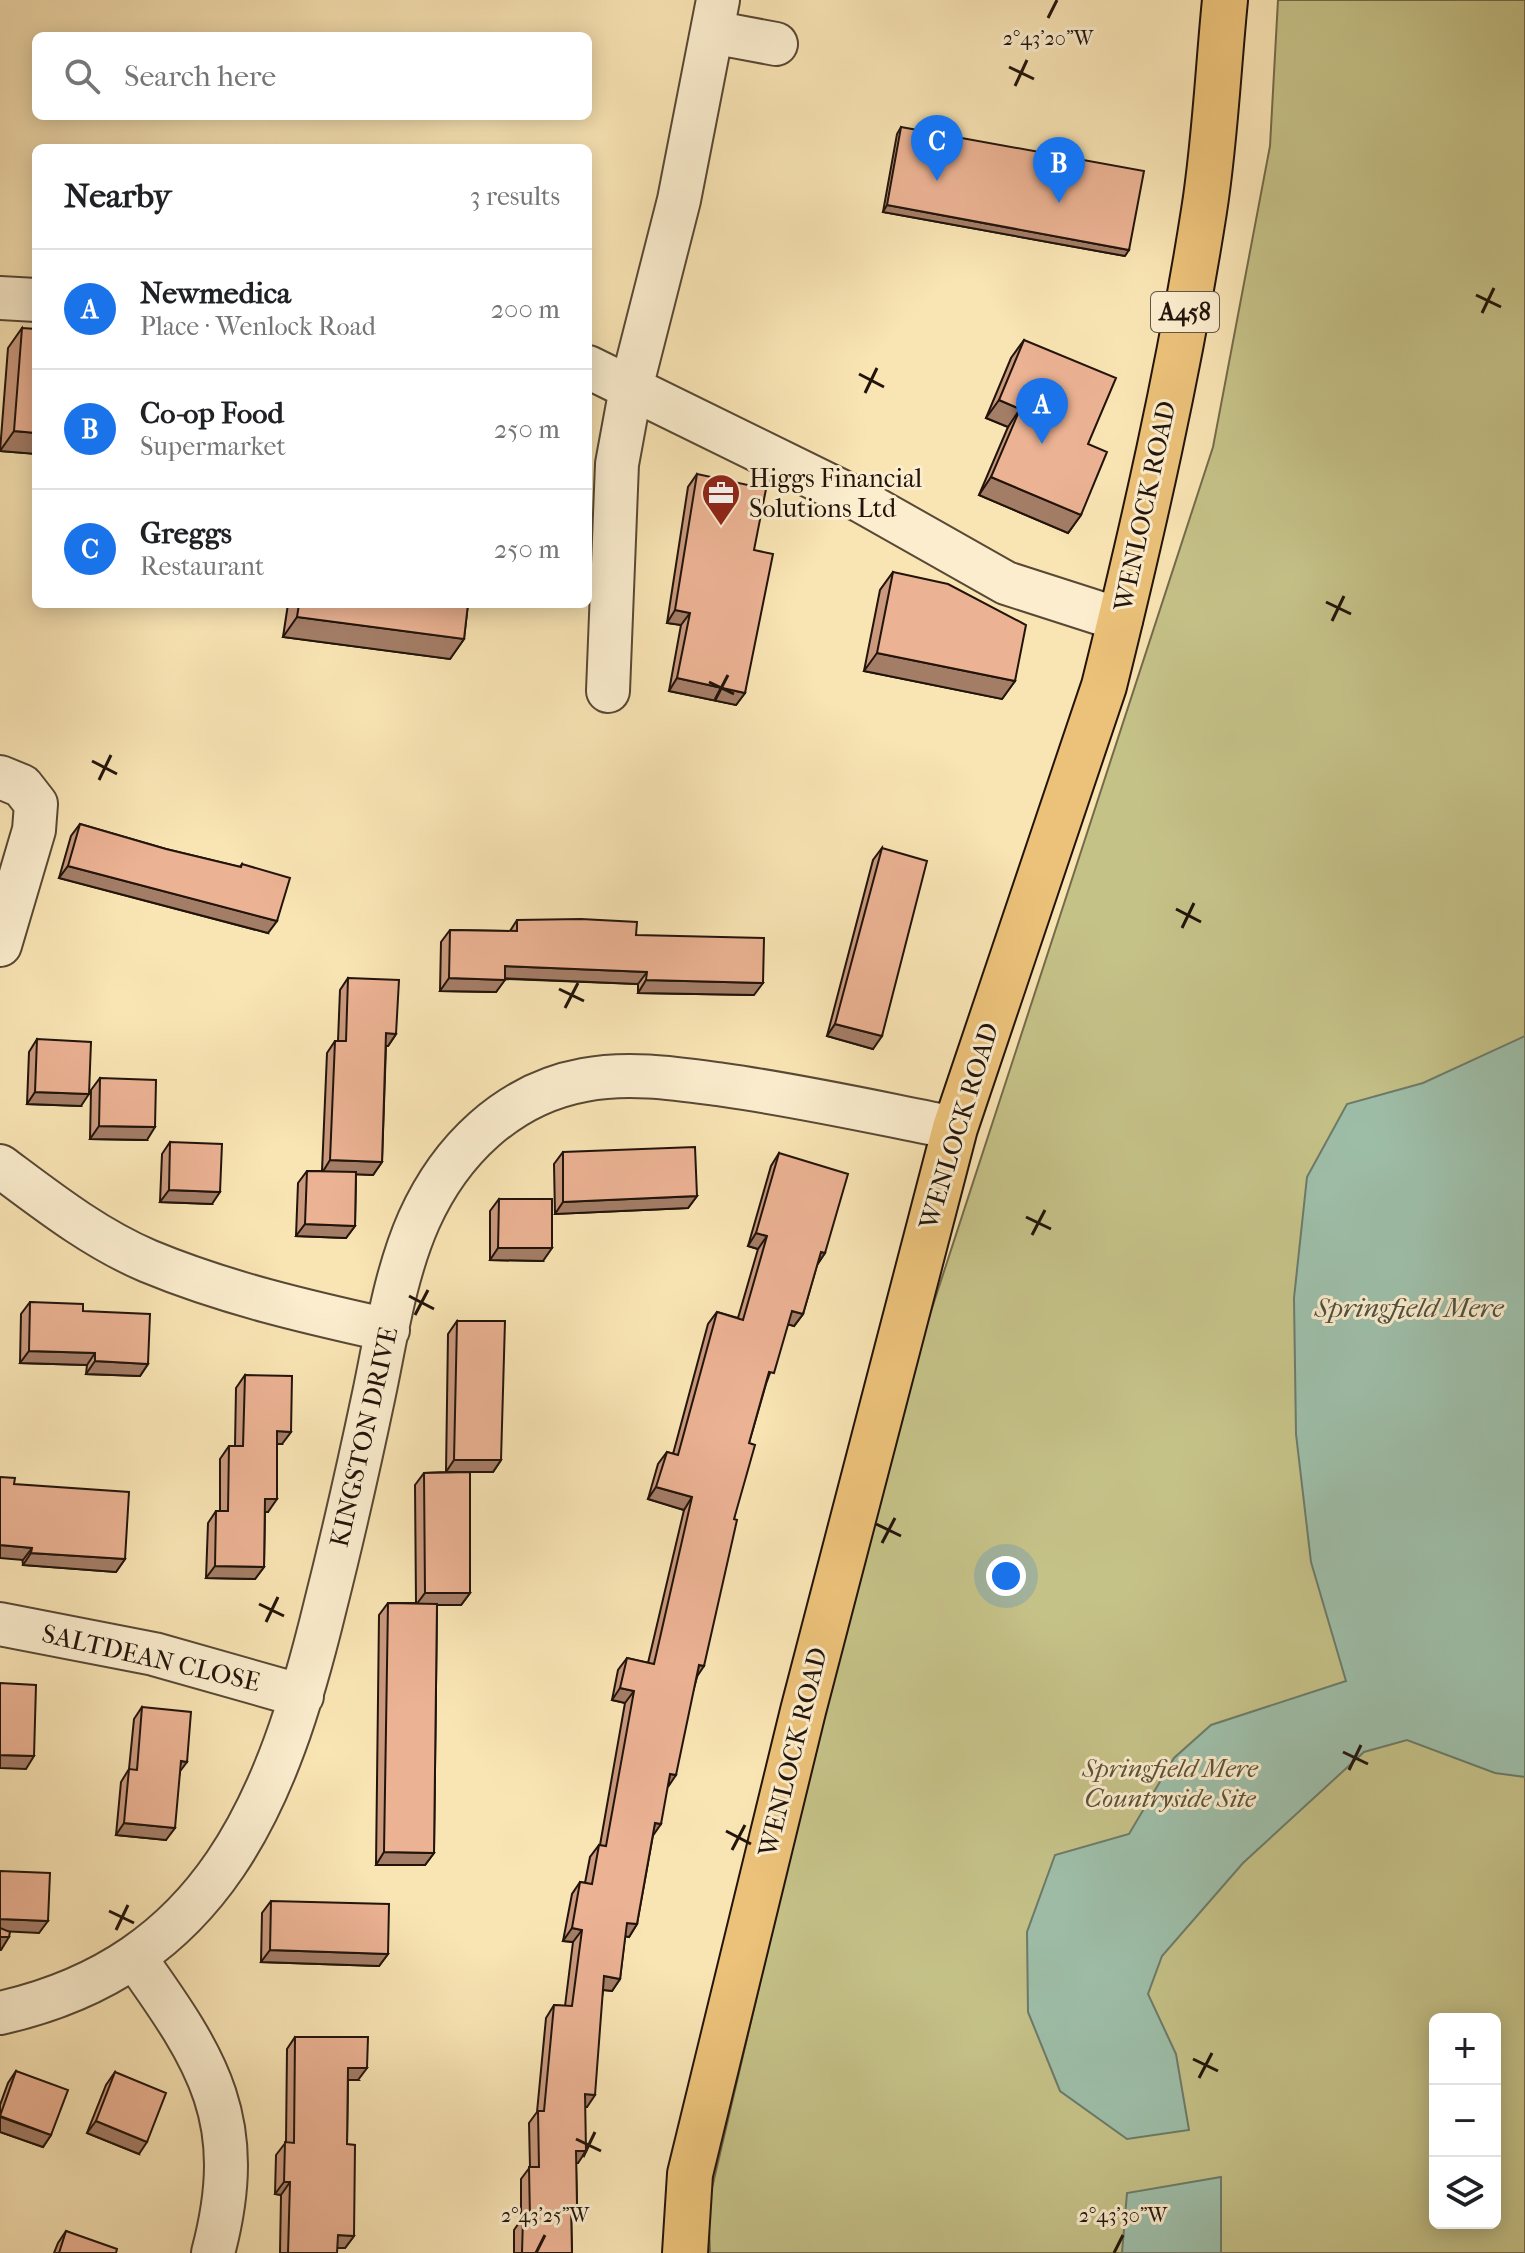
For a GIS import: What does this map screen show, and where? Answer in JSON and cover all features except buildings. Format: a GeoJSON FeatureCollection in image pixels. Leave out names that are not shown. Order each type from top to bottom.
{"type":"FeatureCollection","features":[{"type":"Feature","properties":{"kind":"main road","name":"WENLOCK ROAD"},"geometry":{"type":"LineString","coordinates":[[685,2253],[694,2159],[803,1711],[955,1128],[1104,686],[1121,620],[1160,448],[1204,210],[1225,0]]}},
{"type":"Feature","properties":{"kind":"street"},"geometry":{"type":"LineString","coordinates":[[608,691],[617,464],[631,388],[679,200],[715,16],[776,44]]}},
{"type":"Feature","properties":{"kind":"street"},"geometry":{"type":"LineString","coordinates":[[0,298],[32,300]]}},
{"type":"Feature","properties":{"kind":"street"},"geometry":{"type":"LineString","coordinates":[[592,369],[861,501],[1006,583],[1121,620]]}},
{"type":"Feature","properties":{"kind":"street"},"geometry":{"type":"LineString","coordinates":[[0,777],[22,786],[36,804],[34,830],[0,945]]}},
{"type":"Feature","properties":{"kind":"street","name":"KINGSTON DRIVE"},"geometry":{"type":"LineString","coordinates":[[0,2013],[53,1998],[135,1958],[192,1907],[244,1839],[266,1794],[302,1696],[348,1514],[388,1330],[418,1222],[440,1181],[464,1148],[492,1121],[514,1105],[549,1090],[583,1080],[613,1076],[684,1080],[790,1096],[955,1128]]}},
{"type":"Feature","properties":{"kind":"street"},"geometry":{"type":"LineString","coordinates":[[0,1166],[63,1213],[147,1261],[231,1291],[388,1330]]}},
{"type":"Feature","properties":{"kind":"street","name":"SALTDEAN CLOSE"},"geometry":{"type":"LineString","coordinates":[[0,1624],[154,1654],[302,1696]]}},
{"type":"Feature","properties":{"kind":"street"},"geometry":{"type":"LineString","coordinates":[[135,1958],[184,2028],[209,2073],[222,2121],[227,2174],[225,2209],[213,2253]]}},
{"type":"Feature","properties":{"kind":"green space","name":"Springfield Mere Countryside Site"},"geometry":{"type":"Polygon","coordinates":[[[1278,0],[1525,0],[1525,2253],[710,2253],[708,2205],[834,1667],[919,1348],[1213,447],[1270,146],[1278,0]]]}},
{"type":"Feature","properties":{"kind":"water","name":"Springfield Mere"},"geometry":{"type":"Polygon","coordinates":[[[1525,1036],[1525,1777],[1495,1773],[1407,1740],[1364,1752],[1243,1863],[1162,1956],[1148,1994],[1176,2054],[1189,2130],[1127,2139],[1060,2091],[1028,2012],[1027,1932],[1055,1855],[1129,1834],[1174,1758],[1211,1725],[1346,1681],[1311,1562],[1296,1434],[1294,1298],[1307,1177],[1347,1104],[1423,1083],[1525,1036]]]}},
{"type":"Feature","properties":{"kind":"water"},"geometry":{"type":"Polygon","coordinates":[[[1221,2177],[1221,2253],[1122,2253],[1127,2193],[1221,2177]]]}},
{"type":"Feature","properties":{"kind":"place","name":"Greggs"},"geometry":{"type":"Point","coordinates":[937,181]}},
{"type":"Feature","properties":{"kind":"place","name":"Co-op Food"},"geometry":{"type":"Point","coordinates":[1059,203]}},
{"type":"Feature","properties":{"kind":"place","name":"Newmedica"},"geometry":{"type":"Point","coordinates":[1042,444]}},
{"type":"Feature","properties":{"kind":"place","name":"Higgs Financial Solutions Ltd"},"geometry":{"type":"Point","coordinates":[721,527]}}]}
